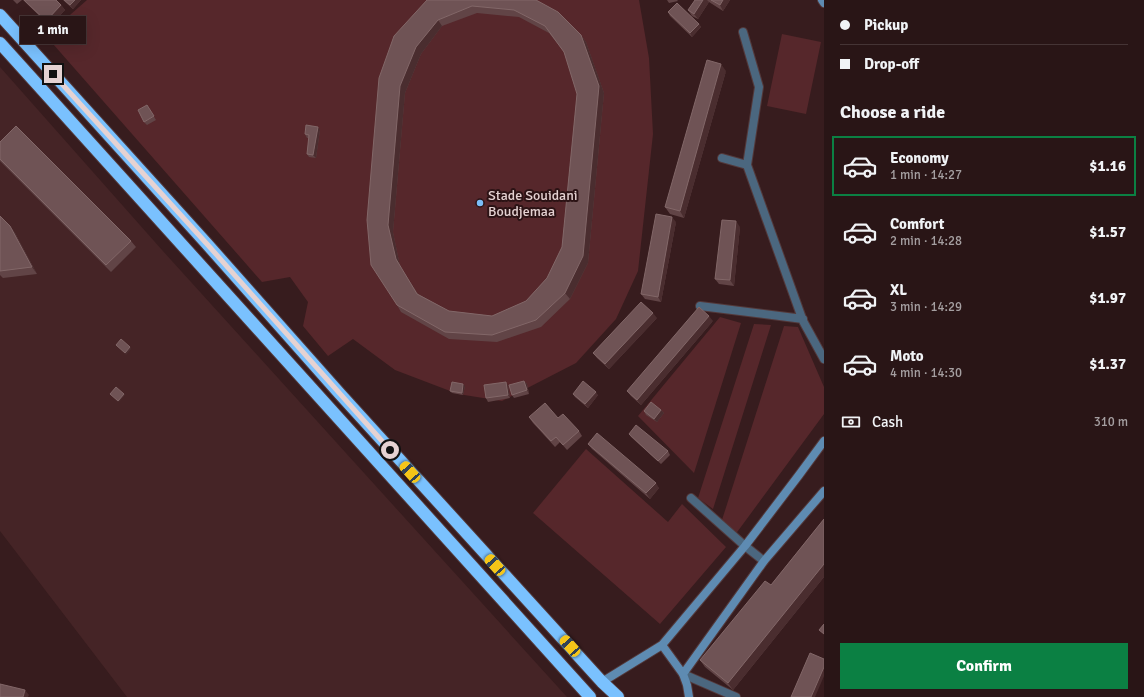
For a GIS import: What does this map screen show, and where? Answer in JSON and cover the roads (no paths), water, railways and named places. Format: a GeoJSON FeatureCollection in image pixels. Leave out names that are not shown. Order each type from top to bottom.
{"type":"FeatureCollection","features":[{"type":"Feature","properties":{"kind":"highway"},"geometry":{"type":"LineString","coordinates":[[0,15],[340,394],[602,682],[618,697]]}},
{"type":"Feature","properties":{"kind":"highway"},"geometry":{"type":"LineString","coordinates":[[0,42],[590,697]]}},
{"type":"Feature","properties":{"kind":"street"},"geometry":{"type":"LineString","coordinates":[[743,32],[759,87],[747,165],[803,319],[824,359]]}},
{"type":"Feature","properties":{"kind":"street"},"geometry":{"type":"LineString","coordinates":[[722,158],[747,165]]}},
{"type":"Feature","properties":{"kind":"street"},"geometry":{"type":"LineString","coordinates":[[700,306],[803,319]]}},
{"type":"Feature","properties":{"kind":"street"},"geometry":{"type":"LineString","coordinates":[[602,682],[662,645],[745,546],[824,441]]}},
{"type":"Feature","properties":{"kind":"street"},"geometry":{"type":"LineString","coordinates":[[683,674],[764,561],[823,495]]}},
{"type":"Feature","properties":{"kind":"street"},"geometry":{"type":"LineString","coordinates":[[691,498],[764,561]]}},
{"type":"Feature","properties":{"kind":"street"},"geometry":{"type":"LineString","coordinates":[[662,645],[683,674],[687,684],[689,697]]}},
{"type":"Feature","properties":{"kind":"street"},"geometry":{"type":"LineString","coordinates":[[683,674],[736,697]]}},
{"type":"Feature","properties":{"kind":"place","name":"Stade Souidani Boudjemaa"},"geometry":{"type":"Point","coordinates":[480,203]}}]}
